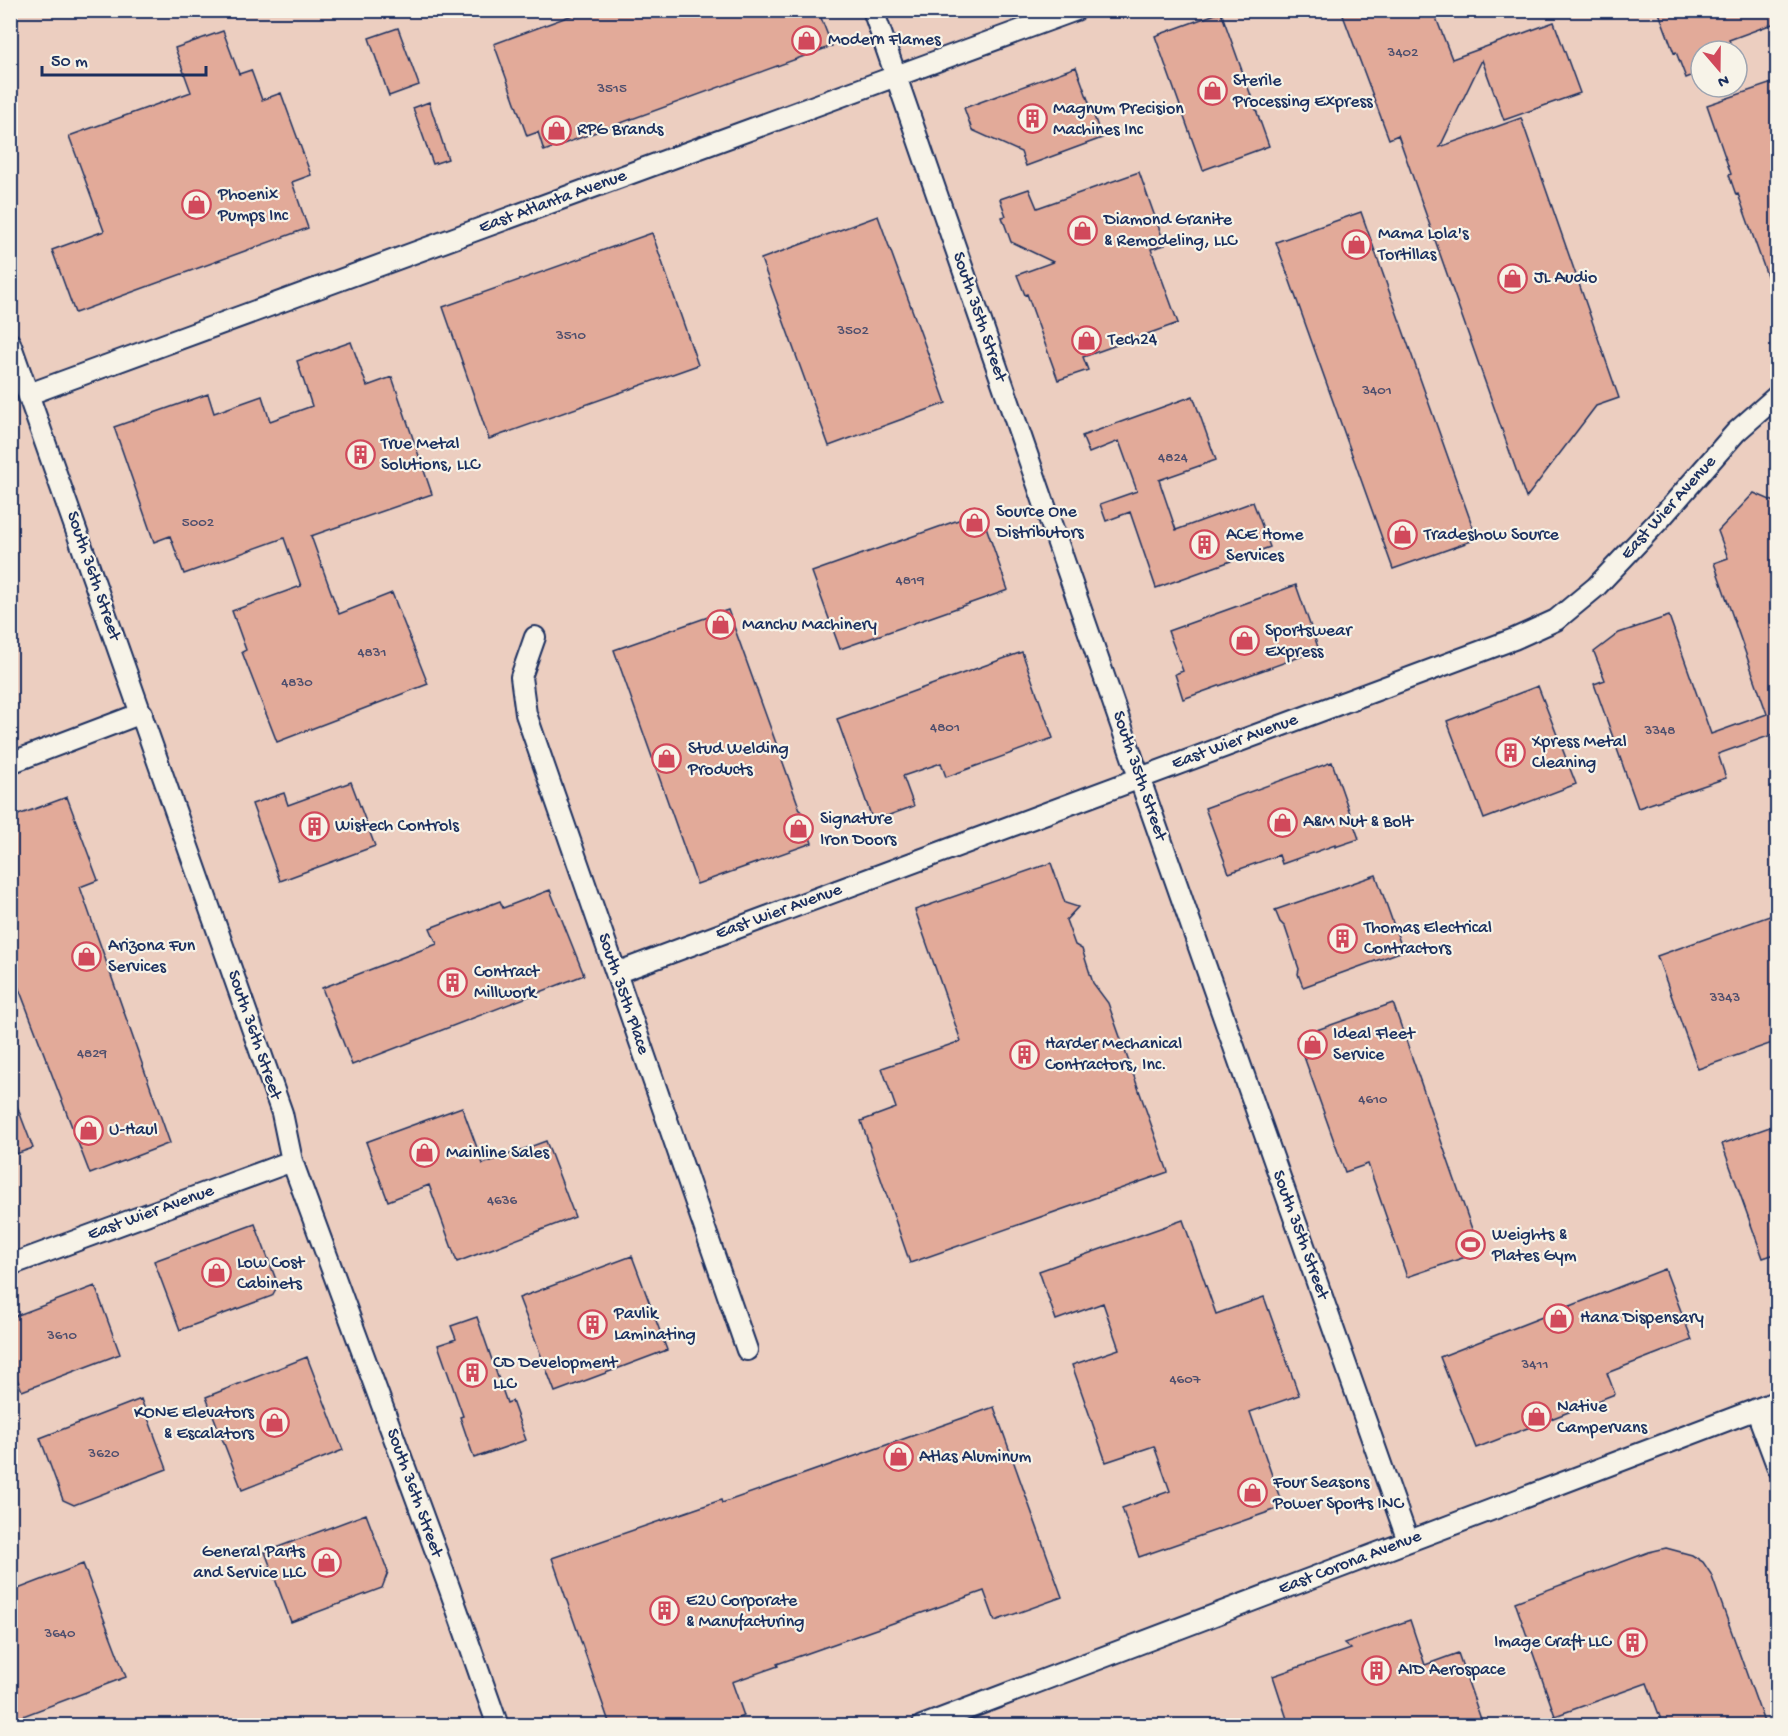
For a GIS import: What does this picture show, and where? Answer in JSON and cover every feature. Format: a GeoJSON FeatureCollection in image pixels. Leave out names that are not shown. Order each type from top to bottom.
{"type":"FeatureCollection","features":[{"type":"Feature","properties":{"kind":"street","name":"South 35th Street"},"geometry":{"type":"LineString","coordinates":[[873,10],[1139,777],[1408,1540]]}},
{"type":"Feature","properties":{"kind":"street","name":"East Atlanta Avenue"},"geometry":{"type":"LineString","coordinates":[[29,394],[1076,10]]}},
{"type":"Feature","properties":{"kind":"street","name":"South 36th Street"},"geometry":{"type":"LineString","coordinates":[[10,343],[282,1113],[292,1161],[446,1577],[498,1725]]}},
{"type":"Feature","properties":{"kind":"street","name":"East Wier Avenue"},"geometry":{"type":"LineString","coordinates":[[616,973],[1514,639],[1556,620],[1604,580],[1736,432],[1778,395]]}},
{"type":"Feature","properties":{"kind":"street","name":"South 35th Place"},"geometry":{"type":"LineString","coordinates":[[535,637],[521,677],[526,714],[747,1350]]}},
{"type":"Feature","properties":{"kind":"street"},"geometry":{"type":"LineString","coordinates":[[10,764],[142,713]]}},
{"type":"Feature","properties":{"kind":"street","name":"East Wier Avenue"},"geometry":{"type":"LineString","coordinates":[[10,1265],[292,1161]]}},
{"type":"Feature","properties":{"kind":"street","name":"East Corona Avenue"},"geometry":{"type":"LineString","coordinates":[[922,1725],[1778,1401]]}},
{"type":"Feature","properties":{"kind":"street"},"geometry":{"type":"LineString","coordinates":[[1756,1409],[1778,1468]]}},
{"type":"Feature","properties":{"kind":"shaded area"},"geometry":{"type":"Polygon","coordinates":[[[11,11],[1777,11],[1777,1725],[11,1726],[11,11]]]}},
{"type":"Feature","properties":{"kind":"building"},"geometry":{"type":"Polygon","coordinates":[[[586,10],[818,10],[832,46],[544,151],[538,132],[527,136],[494,44],[586,10]]]}},
{"type":"Feature","properties":{"kind":"building","name":"JL Audio"},"geometry":{"type":"Polygon","coordinates":[[[1341,10],[1433,10],[1452,59],[1554,22],[1580,93],[1504,120],[1482,60],[1440,147],[1521,118],[1619,398],[1596,406],[1526,498],[1398,135],[1389,139],[1341,10]]]}},
{"type":"Feature","properties":{"kind":"building"},"geometry":{"type":"Polygon","coordinates":[[[1658,10],[1778,10],[1778,22],[1732,39],[1689,39],[1689,77],[1686,78],[1676,52],[1674,53],[1658,10]]]}},
{"type":"Feature","properties":{"kind":"building","name":"Sterile Processing Express"},"geometry":{"type":"Polygon","coordinates":[[[1221,12],[1269,146],[1203,170],[1155,36],[1221,12]]]}},
{"type":"Feature","properties":{"kind":"building"},"geometry":{"type":"Polygon","coordinates":[[[398,28],[419,85],[389,96],[369,38],[398,28]]]}},
{"type":"Feature","properties":{"kind":"building","name":"Phoenix Pumps Inc"},"geometry":{"type":"Polygon","coordinates":[[[223,31],[239,74],[251,70],[262,100],[281,93],[311,175],[292,182],[308,228],[75,313],[52,250],[104,231],[69,136],[191,92],[175,48],[223,31]]]}},
{"type":"Feature","properties":{"kind":"building","name":"Magnum Precision Machines Inc"},"geometry":{"type":"Polygon","coordinates":[[[1076,67],[1102,138],[1026,166],[1021,152],[972,130],[964,108],[1076,67]]]}},
{"type":"Feature","properties":{"kind":"building"},"geometry":{"type":"Polygon","coordinates":[[[1778,81],[1778,298],[1775,298],[1738,194],[1736,195],[1707,105],[1725,99],[1749,99],[1749,91],[1778,81]]]}},
{"type":"Feature","properties":{"kind":"building"},"geometry":{"type":"Polygon","coordinates":[[[429,102],[448,159],[433,164],[413,108],[429,102]]]}},
{"type":"Feature","properties":{"kind":"building"},"geometry":{"type":"Polygon","coordinates":[[[1139,172],[1165,245],[1151,249],[1178,323],[1083,357],[1088,370],[1058,380],[1027,294],[1025,295],[1017,275],[1053,262],[1011,242],[1002,217],[1006,216],[1000,199],[1029,189],[1037,208],[1139,172]]]}},
{"type":"Feature","properties":{"kind":"building"},"geometry":{"type":"Polygon","coordinates":[[[1361,212],[1477,539],[1393,569],[1276,242],[1361,212]]]}},
{"type":"Feature","properties":{"kind":"building"},"geometry":{"type":"Polygon","coordinates":[[[878,216],[946,403],[829,446],[761,259],[878,216]]]}},
{"type":"Feature","properties":{"kind":"building"},"geometry":{"type":"Polygon","coordinates":[[[652,233],[698,365],[489,439],[443,307],[652,233]]]}},
{"type":"Feature","properties":{"kind":"building"},"geometry":{"type":"Polygon","coordinates":[[[351,342],[367,386],[392,377],[432,494],[311,536],[339,614],[392,593],[428,684],[277,742],[242,652],[246,650],[232,611],[301,586],[284,538],[184,574],[170,536],[154,542],[114,427],[208,394],[214,413],[262,396],[270,421],[312,406],[297,361],[351,342]]]}},
{"type":"Feature","properties":{"kind":"building"},"geometry":{"type":"Polygon","coordinates":[[[1193,396],[1216,460],[1159,480],[1176,530],[1253,502],[1270,547],[1156,588],[1130,512],[1106,521],[1100,504],[1137,491],[1119,441],[1089,453],[1082,436],[1193,396]]]}},
{"type":"Feature","properties":{"kind":"building"},"geometry":{"type":"Polygon","coordinates":[[[1754,493],[1775,502],[1778,509],[1778,735],[1774,734],[1718,754],[1726,778],[1638,808],[1594,684],[1605,680],[1594,652],[1619,633],[1669,616],[1711,734],[1767,714],[1714,563],[1728,558],[1718,531],[1754,493]]]}},
{"type":"Feature","properties":{"kind":"building"},"geometry":{"type":"Polygon","coordinates":[[[981,512],[1008,590],[840,649],[812,572],[981,512]]]}},
{"type":"Feature","properties":{"kind":"building","name":"Sportswear Express"},"geometry":{"type":"Polygon","coordinates":[[[1296,585],[1319,650],[1183,699],[1175,674],[1183,671],[1168,631],[1296,585]]]}},
{"type":"Feature","properties":{"kind":"building"},"geometry":{"type":"Polygon","coordinates":[[[728,610],[812,843],[697,884],[614,650],[728,610]]]}},
{"type":"Feature","properties":{"kind":"building"},"geometry":{"type":"Polygon","coordinates":[[[1022,652],[1053,738],[946,777],[941,763],[903,776],[914,806],[873,821],[837,719],[1022,652]]]}},
{"type":"Feature","properties":{"kind":"building","name":"Xpress Metal Cleaning"},"geometry":{"type":"Polygon","coordinates":[[[1538,686],[1576,784],[1484,819],[1447,721],[1538,686]]]}},
{"type":"Feature","properties":{"kind":"building","name":"A&M Nut & Bolt"},"geometry":{"type":"Polygon","coordinates":[[[1332,762],[1359,839],[1282,864],[1279,855],[1229,873],[1205,808],[1332,762]]]}},
{"type":"Feature","properties":{"kind":"building","name":"Wistech Controls"},"geometry":{"type":"Polygon","coordinates":[[[351,782],[375,846],[280,881],[252,804],[284,793],[288,805],[351,782]]]}},
{"type":"Feature","properties":{"kind":"building"},"geometry":{"type":"Polygon","coordinates":[[[67,797],[98,880],[80,887],[170,1143],[90,1174],[10,965],[10,818],[67,797]]]}},
{"type":"Feature","properties":{"kind":"building","name":"Harder Mechanical Contractors, Inc."},"geometry":{"type":"Polygon","coordinates":[[[1051,863],[1065,903],[1078,907],[1066,920],[1075,945],[1082,949],[1093,983],[1108,1003],[1168,1172],[910,1263],[861,1121],[896,1108],[882,1068],[961,1041],[915,910],[1051,863]]]}},
{"type":"Feature","properties":{"kind":"building","name":"Thomas Electrical Contractors"},"geometry":{"type":"Polygon","coordinates":[[[1376,875],[1403,951],[1303,987],[1285,927],[1275,910],[1376,875]]]}},
{"type":"Feature","properties":{"kind":"building","name":"Contract Millwork"},"geometry":{"type":"Polygon","coordinates":[[[550,890],[584,975],[352,1065],[322,988],[437,944],[430,928],[500,901],[503,908],[550,890]]]}},
{"type":"Feature","properties":{"kind":"building"},"geometry":{"type":"Polygon","coordinates":[[[1778,913],[1778,1041],[1698,1069],[1657,956],[1778,913]]]}},
{"type":"Feature","properties":{"kind":"building"},"geometry":{"type":"Polygon","coordinates":[[[1393,1003],[1480,1252],[1407,1277],[1368,1164],[1345,1172],[1297,1037],[1393,1003]]]}},
{"type":"Feature","properties":{"kind":"building"},"geometry":{"type":"Polygon","coordinates":[[[10,1093],[12,1093],[33,1148],[10,1156],[10,1093]]]}},
{"type":"Feature","properties":{"kind":"building"},"geometry":{"type":"Polygon","coordinates":[[[462,1107],[483,1164],[546,1141],[575,1217],[457,1262],[429,1185],[388,1201],[366,1142],[462,1107]]]}},
{"type":"Feature","properties":{"kind":"building"},"geometry":{"type":"Polygon","coordinates":[[[1778,1124],[1778,1253],[1763,1258],[1722,1144],[1778,1124]]]}},
{"type":"Feature","properties":{"kind":"building"},"geometry":{"type":"Polygon","coordinates":[[[1183,1220],[1216,1314],[1264,1297],[1299,1395],[1250,1412],[1283,1507],[1139,1557],[1122,1508],[1170,1491],[1154,1446],[1106,1462],[1072,1365],[1119,1349],[1103,1303],[1056,1320],[1039,1271],[1183,1220]]]}},
{"type":"Feature","properties":{"kind":"building","name":"Low Cost Cabinets"},"geometry":{"type":"Polygon","coordinates":[[[255,1224],[278,1285],[272,1296],[180,1330],[154,1261],[255,1224]]]}},
{"type":"Feature","properties":{"kind":"building","name":"Pavlik Laminating"},"geometry":{"type":"Polygon","coordinates":[[[632,1256],[667,1350],[555,1392],[519,1298],[632,1256]]]}},
{"type":"Feature","properties":{"kind":"building"},"geometry":{"type":"Polygon","coordinates":[[[1665,1269],[1692,1340],[1607,1373],[1615,1394],[1476,1448],[1440,1357],[1665,1269]]]}},
{"type":"Feature","properties":{"kind":"building"},"geometry":{"type":"Polygon","coordinates":[[[95,1286],[120,1354],[22,1391],[10,1361],[10,1318],[95,1286]]]}},
{"type":"Feature","properties":{"kind":"building","name":"CD Development LLC"},"geometry":{"type":"Polygon","coordinates":[[[477,1317],[507,1403],[512,1401],[526,1440],[474,1458],[460,1417],[463,1416],[438,1345],[456,1339],[451,1326],[477,1317]]]}},
{"type":"Feature","properties":{"kind":"building","name":"KONE Elevators & Escalators"},"geometry":{"type":"Polygon","coordinates":[[[307,1357],[343,1450],[242,1490],[206,1397],[307,1357]]]}},
{"type":"Feature","properties":{"kind":"building"},"geometry":{"type":"Polygon","coordinates":[[[141,1399],[167,1469],[74,1505],[63,1500],[40,1438],[141,1399]]]}},
{"type":"Feature","properties":{"kind":"building"},"geometry":{"type":"Polygon","coordinates":[[[994,1407],[1062,1597],[995,1621],[984,1591],[777,1664],[778,1666],[732,1682],[744,1716],[717,1725],[610,1725],[552,1558],[721,1500],[722,1503],[994,1407]]]}},
{"type":"Feature","properties":{"kind":"building","name":"General Parts and Service LLC"},"geometry":{"type":"Polygon","coordinates":[[[366,1514],[388,1572],[382,1588],[291,1622],[265,1552],[366,1514]]]}},
{"type":"Feature","properties":{"kind":"building","name":"Image Craft LLC"},"geometry":{"type":"Polygon","coordinates":[[[1666,1548],[1692,1555],[1703,1562],[1711,1574],[1765,1725],[1663,1725],[1647,1683],[1555,1716],[1515,1602],[1649,1552],[1666,1548]]]}},
{"type":"Feature","properties":{"kind":"building"},"geometry":{"type":"Polygon","coordinates":[[[83,1564],[126,1677],[10,1721],[10,1592],[83,1564]]]}},
{"type":"Feature","properties":{"kind":"building","name":"AID Aerospace"},"geometry":{"type":"Polygon","coordinates":[[[1410,1620],[1425,1665],[1458,1653],[1483,1725],[1289,1725],[1273,1676],[1351,1649],[1344,1643],[1410,1620]]]}},
{"type":"Feature","properties":{"kind":"place","name":"Modern Flames"},"geometry":{"type":"Point","coordinates":[807,40]}},
{"type":"Feature","properties":{"kind":"place","name":"Sterile Processing Express"},"geometry":{"type":"Point","coordinates":[1212,91]}},
{"type":"Feature","properties":{"kind":"place","name":"Magnum Precision Machines Inc"},"geometry":{"type":"Point","coordinates":[1032,119]}},
{"type":"Feature","properties":{"kind":"place","name":"RPG Brands"},"geometry":{"type":"Point","coordinates":[556,130]}},
{"type":"Feature","properties":{"kind":"place","name":"Phoenix Pumps Inc"},"geometry":{"type":"Point","coordinates":[197,205]}},
{"type":"Feature","properties":{"kind":"place","name":"Diamond Granite & Remodeling, LLC"},"geometry":{"type":"Point","coordinates":[1083,230]}},
{"type":"Feature","properties":{"kind":"place","name":"Mama Lola's Tortillas"},"geometry":{"type":"Point","coordinates":[1357,244]}},
{"type":"Feature","properties":{"kind":"place","name":"JL Audio"},"geometry":{"type":"Point","coordinates":[1513,278]}},
{"type":"Feature","properties":{"kind":"place","name":"Tech24"},"geometry":{"type":"Point","coordinates":[1087,340]}},
{"type":"Feature","properties":{"kind":"place","name":"True Metal Solutions, LLC"},"geometry":{"type":"Point","coordinates":[360,454]}},
{"type":"Feature","properties":{"kind":"place","name":"Source One Distributors"},"geometry":{"type":"Point","coordinates":[975,522]}},
{"type":"Feature","properties":{"kind":"place","name":"Tradeshow Source"},"geometry":{"type":"Point","coordinates":[1403,535]}},
{"type":"Feature","properties":{"kind":"place","name":"ACE Home Services"},"geometry":{"type":"Point","coordinates":[1205,545]}},
{"type":"Feature","properties":{"kind":"place","name":"Manchu Machinery"},"geometry":{"type":"Point","coordinates":[721,625]}},
{"type":"Feature","properties":{"kind":"place","name":"Sportswear Express"},"geometry":{"type":"Point","coordinates":[1244,641]}},
{"type":"Feature","properties":{"kind":"place","name":"Xpress Metal Cleaning"},"geometry":{"type":"Point","coordinates":[1511,752]}},
{"type":"Feature","properties":{"kind":"place","name":"Stud Welding Products"},"geometry":{"type":"Point","coordinates":[667,759]}},
{"type":"Feature","properties":{"kind":"place","name":"A&M Nut & Bolt"},"geometry":{"type":"Point","coordinates":[1282,822]}},
{"type":"Feature","properties":{"kind":"place","name":"Wistech Controls"},"geometry":{"type":"Point","coordinates":[314,826]}},
{"type":"Feature","properties":{"kind":"place","name":"Signature Iron Doors"},"geometry":{"type":"Point","coordinates":[799,829]}},
{"type":"Feature","properties":{"kind":"place","name":"Thomas Electrical Contractors"},"geometry":{"type":"Point","coordinates":[1343,938]}},
{"type":"Feature","properties":{"kind":"place","name":"Arizona Fun Services"},"geometry":{"type":"Point","coordinates":[87,956]}},
{"type":"Feature","properties":{"kind":"place","name":"Contract Millwork"},"geometry":{"type":"Point","coordinates":[453,982]}},
{"type":"Feature","properties":{"kind":"place","name":"Ideal Fleet Service"},"geometry":{"type":"Point","coordinates":[1312,1044]}},
{"type":"Feature","properties":{"kind":"place","name":"Harder Mechanical Contractors, Inc."},"geometry":{"type":"Point","coordinates":[1024,1054]}},
{"type":"Feature","properties":{"kind":"place","name":"U-Haul"},"geometry":{"type":"Point","coordinates":[88,1130]}},
{"type":"Feature","properties":{"kind":"place","name":"Mainline Sales"},"geometry":{"type":"Point","coordinates":[425,1153]}},
{"type":"Feature","properties":{"kind":"place","name":"Weights & Plates Gym"},"geometry":{"type":"Point","coordinates":[1471,1245]}},
{"type":"Feature","properties":{"kind":"place","name":"Low Cost Cabinets"},"geometry":{"type":"Point","coordinates":[216,1273]}},
{"type":"Feature","properties":{"kind":"place","name":"Hana Dispensary"},"geometry":{"type":"Point","coordinates":[1559,1318]}},
{"type":"Feature","properties":{"kind":"place","name":"Pavlik Laminating"},"geometry":{"type":"Point","coordinates":[593,1324]}},
{"type":"Feature","properties":{"kind":"place","name":"CD Development LLC"},"geometry":{"type":"Point","coordinates":[472,1373]}},
{"type":"Feature","properties":{"kind":"place","name":"Native Campervans"},"geometry":{"type":"Point","coordinates":[1536,1417]}},
{"type":"Feature","properties":{"kind":"place","name":"KONE Elevators & Escalators"},"geometry":{"type":"Point","coordinates":[275,1423]}},
{"type":"Feature","properties":{"kind":"place","name":"Atlas Aluminum"},"geometry":{"type":"Point","coordinates":[898,1457]}},
{"type":"Feature","properties":{"kind":"place","name":"Four Seasons Power Sports INC"},"geometry":{"type":"Point","coordinates":[1252,1493]}},
{"type":"Feature","properties":{"kind":"place","name":"General Parts and Service LLC"},"geometry":{"type":"Point","coordinates":[326,1562]}},
{"type":"Feature","properties":{"kind":"place","name":"E2U Corporate & Manufacturing"},"geometry":{"type":"Point","coordinates":[665,1611]}},
{"type":"Feature","properties":{"kind":"place","name":"Image Craft LLC"},"geometry":{"type":"Point","coordinates":[1632,1642]}},
{"type":"Feature","properties":{"kind":"place","name":"AID Aerospace"},"geometry":{"type":"Point","coordinates":[1377,1670]}}]}
